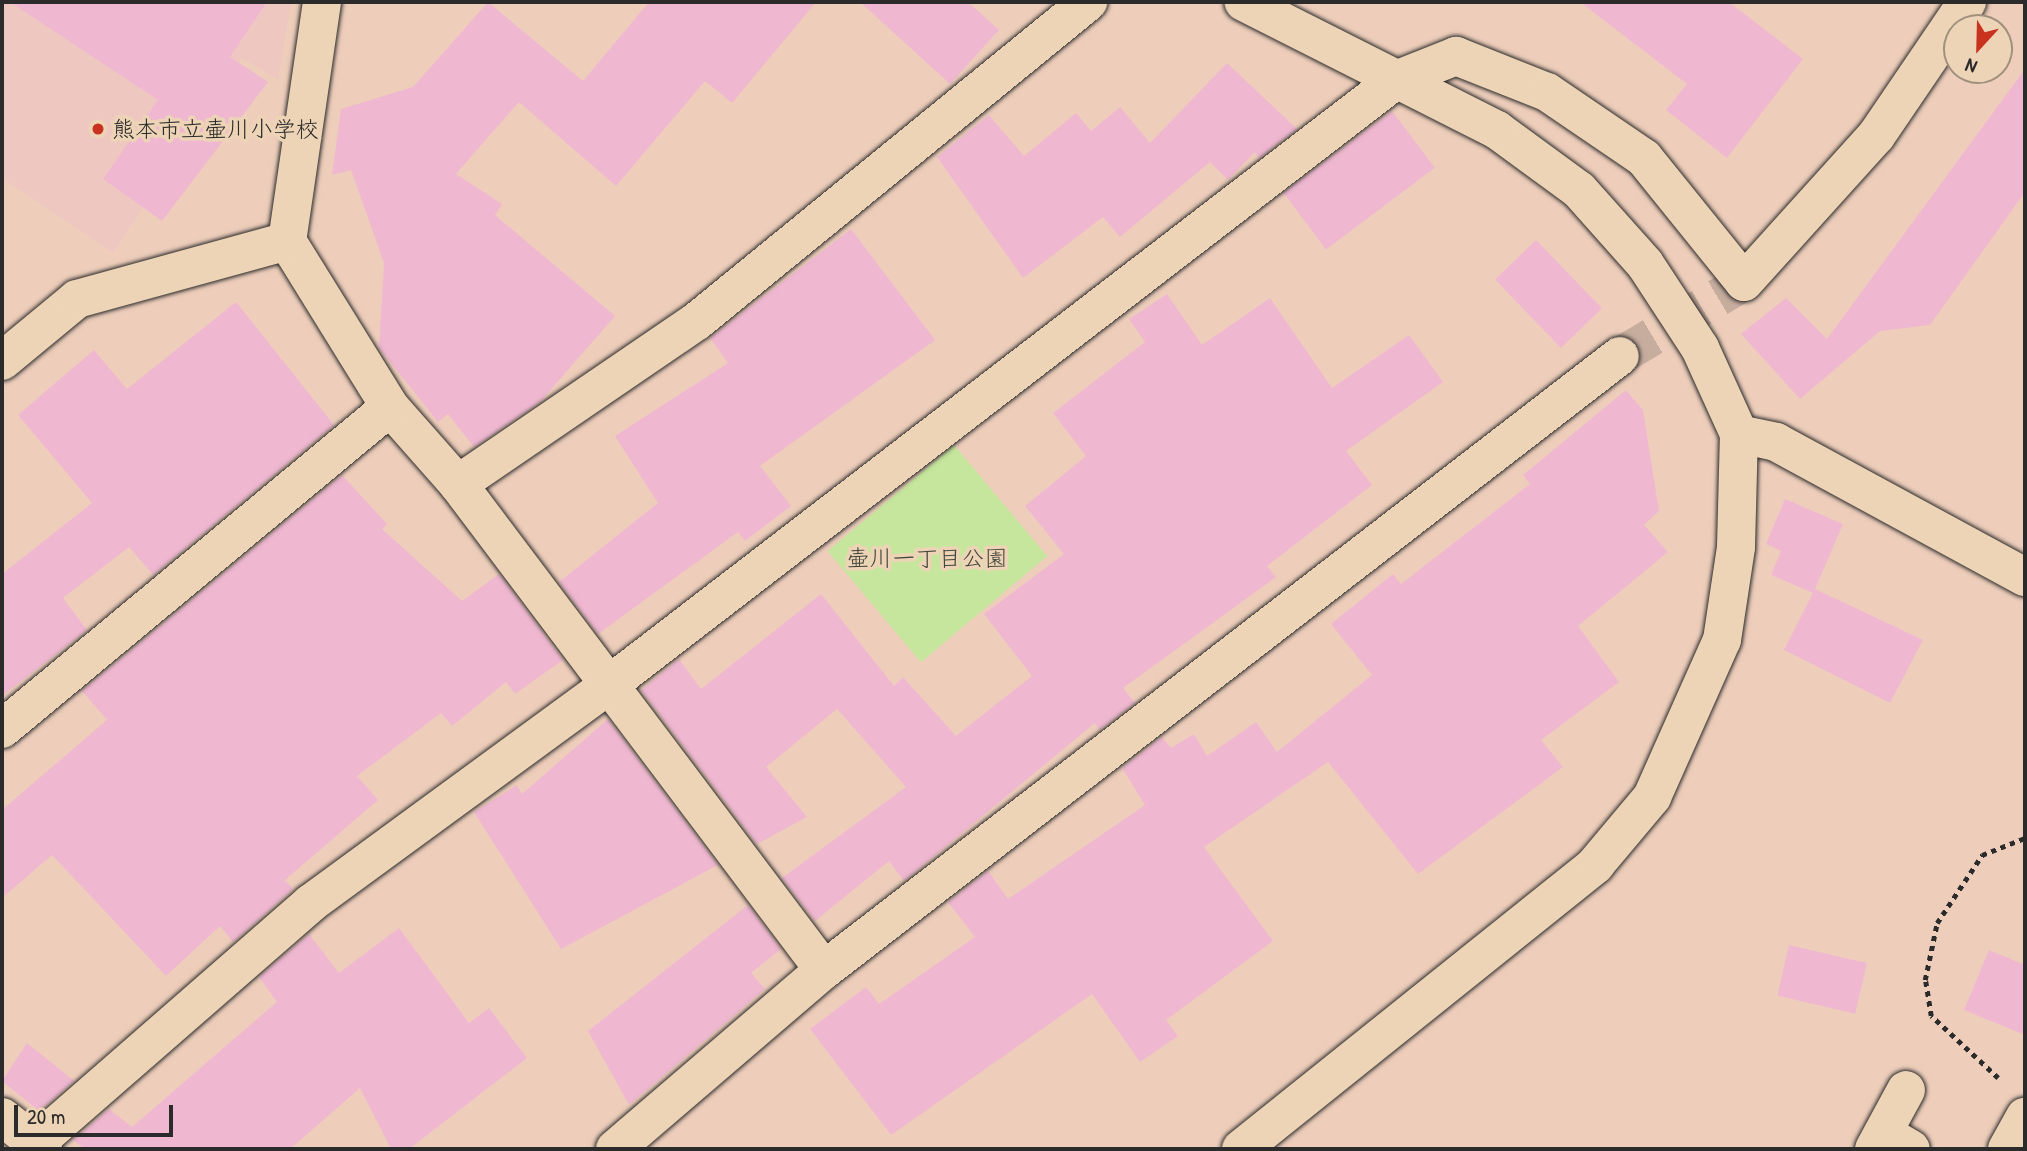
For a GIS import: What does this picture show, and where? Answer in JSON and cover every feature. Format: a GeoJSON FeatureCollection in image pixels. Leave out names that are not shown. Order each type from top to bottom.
{"type":"FeatureCollection","features":[{"type":"Feature","properties":{"kind":"street"},"geometry":{"type":"LineString","coordinates":[[322,2],[286,241],[390,407],[458,484],[606,687],[824,970]]}},
{"type":"Feature","properties":{"kind":"street"},"geometry":{"type":"LineString","coordinates":[[458,484],[697,321],[1088,2]]}},
{"type":"Feature","properties":{"kind":"street"},"geometry":{"type":"LineString","coordinates":[[1241,1149],[1595,865],[1652,797],[1723,640],[1736,547],[1739,434],[1720,380],[1693,337],[1645,264],[1579,190],[1497,130],[1244,2]]}},
{"type":"Feature","properties":{"kind":"street"},"geometry":{"type":"LineString","coordinates":[[2,1117],[39,1146],[311,903],[606,687],[1396,80],[1456,56],[1547,92],[1644,158],[1745,282],[1876,136],[1967,2]]}},
{"type":"Feature","properties":{"kind":"street"},"geometry":{"type":"LineString","coordinates":[[2,361],[77,299],[286,241]]}},
{"type":"Feature","properties":{"kind":"street"},"geometry":{"type":"LineString","coordinates":[[615,1149],[824,970],[1619,356]]}},
{"type":"Feature","properties":{"kind":"street"},"geometry":{"type":"LineString","coordinates":[[2,729],[390,407]]}},
{"type":"Feature","properties":{"kind":"street"},"geometry":{"type":"LineString","coordinates":[[1739,434],[1776,442],[2025,577]]}},
{"type":"Feature","properties":{"kind":"street"},"geometry":{"type":"LineString","coordinates":[[1889,1144],[1906,1090]]}},
{"type":"Feature","properties":{"kind":"street"},"geometry":{"type":"LineString","coordinates":[[2007,1149],[2016,1102]]}},
{"type":"Feature","properties":{"kind":"path"},"geometry":{"type":"LineString","coordinates":[[2016,1102],[1931,1016],[1925,980],[1937,923],[1982,855],[2025,838]]}},
{"type":"Feature","properties":{"kind":"shaded area","name":"熊本市立壷川小学校"},"geometry":{"type":"Polygon","coordinates":[[[2,2],[291,2],[278,80],[242,58],[113,253],[2,178],[2,2]]]}},
{"type":"Feature","properties":{"kind":"green space","name":"壷川一丁目公園"},"geometry":{"type":"Polygon","coordinates":[[[954,445],[1047,556],[921,662],[828,551],[954,445]]]}},
{"type":"Feature","properties":{"kind":"building"},"geometry":{"type":"Polygon","coordinates":[[[10,2],[267,2],[230,57],[268,82],[162,221],[103,179],[158,100],[10,2]]]}},
{"type":"Feature","properties":{"kind":"building"},"geometry":{"type":"Polygon","coordinates":[[[488,2],[583,81],[649,2],[816,2],[732,103],[705,81],[616,186],[519,102],[456,174],[502,204],[495,215],[615,316],[540,402],[474,447],[448,414],[438,422],[379,348],[384,263],[351,170],[332,175],[341,109],[413,87],[488,2]]]}},
{"type":"Feature","properties":{"kind":"building"},"geometry":{"type":"Polygon","coordinates":[[[860,2],[968,2],[999,30],[950,84],[860,2]]]}},
{"type":"Feature","properties":{"kind":"building"},"geometry":{"type":"Polygon","coordinates":[[[1580,2],[1729,2],[1803,59],[1727,158],[1666,110],[1687,84],[1580,2]]]}},
{"type":"Feature","properties":{"kind":"building"},"geometry":{"type":"Polygon","coordinates":[[[1227,63],[1297,129],[1259,158],[1255,152],[1228,180],[1210,162],[1120,237],[1103,217],[1023,278],[937,157],[989,115],[1024,156],[1076,113],[1091,131],[1120,107],[1150,143],[1227,63]]]}},
{"type":"Feature","properties":{"kind":"building"},"geometry":{"type":"Polygon","coordinates":[[[2025,69],[2025,192],[1930,325],[1880,331],[1800,399],[1741,334],[1786,298],[1827,339],[2025,69]]]}},
{"type":"Feature","properties":{"kind":"building"},"geometry":{"type":"Polygon","coordinates":[[[1392,111],[1435,168],[1326,250],[1283,193],[1392,111]]]}},
{"type":"Feature","properties":{"kind":"building"},"geometry":{"type":"Polygon","coordinates":[[[851,229],[935,340],[760,466],[791,506],[745,541],[738,532],[598,634],[559,582],[658,503],[615,436],[728,363],[710,338],[851,229]]]}},
{"type":"Feature","properties":{"kind":"building"},"geometry":{"type":"Polygon","coordinates":[[[1536,240],[1602,308],[1561,348],[1495,280],[1536,240]]]}},
{"type":"Feature","properties":{"kind":"building"},"geometry":{"type":"Polygon","coordinates":[[[1167,294],[1202,345],[1270,298],[1332,388],[1409,335],[1443,382],[1346,451],[1372,485],[1267,566],[1276,577],[1123,688],[1135,703],[1099,730],[1095,723],[904,881],[889,861],[815,921],[782,878],[906,787],[837,709],[766,767],[807,817],[757,844],[641,690],[679,659],[701,689],[821,594],[894,686],[903,677],[956,736],[1032,676],[984,614],[1064,554],[1025,506],[1086,456],[1053,413],[1145,342],[1129,319],[1167,294]]]}},
{"type":"Feature","properties":{"kind":"building"},"geometry":{"type":"Polygon","coordinates":[[[236,302],[334,425],[153,575],[129,547],[63,598],[87,630],[2,696],[2,574],[92,503],[18,415],[94,350],[127,389],[236,302]]]}},
{"type":"Feature","properties":{"kind":"building"},"geometry":{"type":"Polygon","coordinates":[[[1626,390],[1643,410],[1659,511],[1644,525],[1668,552],[1578,626],[1619,682],[1541,740],[1563,767],[1418,874],[1328,762],[1204,847],[1273,941],[1166,1020],[1178,1036],[1140,1062],[1092,994],[891,1135],[810,1029],[866,987],[879,1004],[975,937],[948,902],[988,871],[1008,899],[1145,805],[1122,768],[1162,737],[1171,748],[1194,734],[1207,756],[1256,722],[1277,752],[1372,675],[1331,624],[1393,574],[1401,584],[1530,484],[1523,475],[1626,390]]]}},
{"type":"Feature","properties":{"kind":"building"},"geometry":{"type":"Polygon","coordinates":[[[342,475],[387,524],[382,529],[462,601],[499,574],[563,660],[515,694],[506,682],[452,726],[441,713],[357,776],[378,800],[285,880],[293,889],[233,942],[220,926],[166,976],[52,855],[2,898],[2,810],[107,720],[82,691],[342,475]]]}},
{"type":"Feature","properties":{"kind":"building"},"geometry":{"type":"Polygon","coordinates":[[[1785,499],[1843,524],[1815,589],[1923,640],[1890,703],[1784,650],[1813,593],[1771,575],[1781,551],[1766,544],[1785,499]]]}},
{"type":"Feature","properties":{"kind":"building"},"geometry":{"type":"Polygon","coordinates":[[[608,719],[718,865],[561,949],[474,812],[517,785],[522,794],[608,719]]]}},
{"type":"Feature","properties":{"kind":"building"},"geometry":{"type":"Polygon","coordinates":[[[748,905],[781,949],[751,973],[765,989],[629,1105],[588,1031],[748,905]]]}},
{"type":"Feature","properties":{"kind":"building"},"geometry":{"type":"Polygon","coordinates":[[[399,928],[469,1023],[489,1008],[527,1058],[409,1149],[391,1149],[360,1088],[290,1149],[85,1149],[73,1140],[109,1109],[132,1127],[277,1002],[259,977],[309,934],[339,973],[399,928]]]}},
{"type":"Feature","properties":{"kind":"building"},"geometry":{"type":"Polygon","coordinates":[[[1789,945],[1867,963],[1855,1014],[1777,996],[1789,945]]]}},
{"type":"Feature","properties":{"kind":"building"},"geometry":{"type":"Polygon","coordinates":[[[1989,950],[2025,965],[2025,1035],[1964,1010],[1989,950]]]}},
{"type":"Feature","properties":{"kind":"building"},"geometry":{"type":"Polygon","coordinates":[[[27,1043],[74,1081],[39,1111],[2,1081],[27,1043]]]}},
{"type":"Feature","properties":{"kind":"tunnel"},"geometry":{"type":"LineString","coordinates":[[1620,356],[1744,282]]}},
{"type":"Feature","properties":{"kind":"place","name":"熊本市立壷川小学校"},"geometry":{"type":"Point","coordinates":[98,129]}}]}
